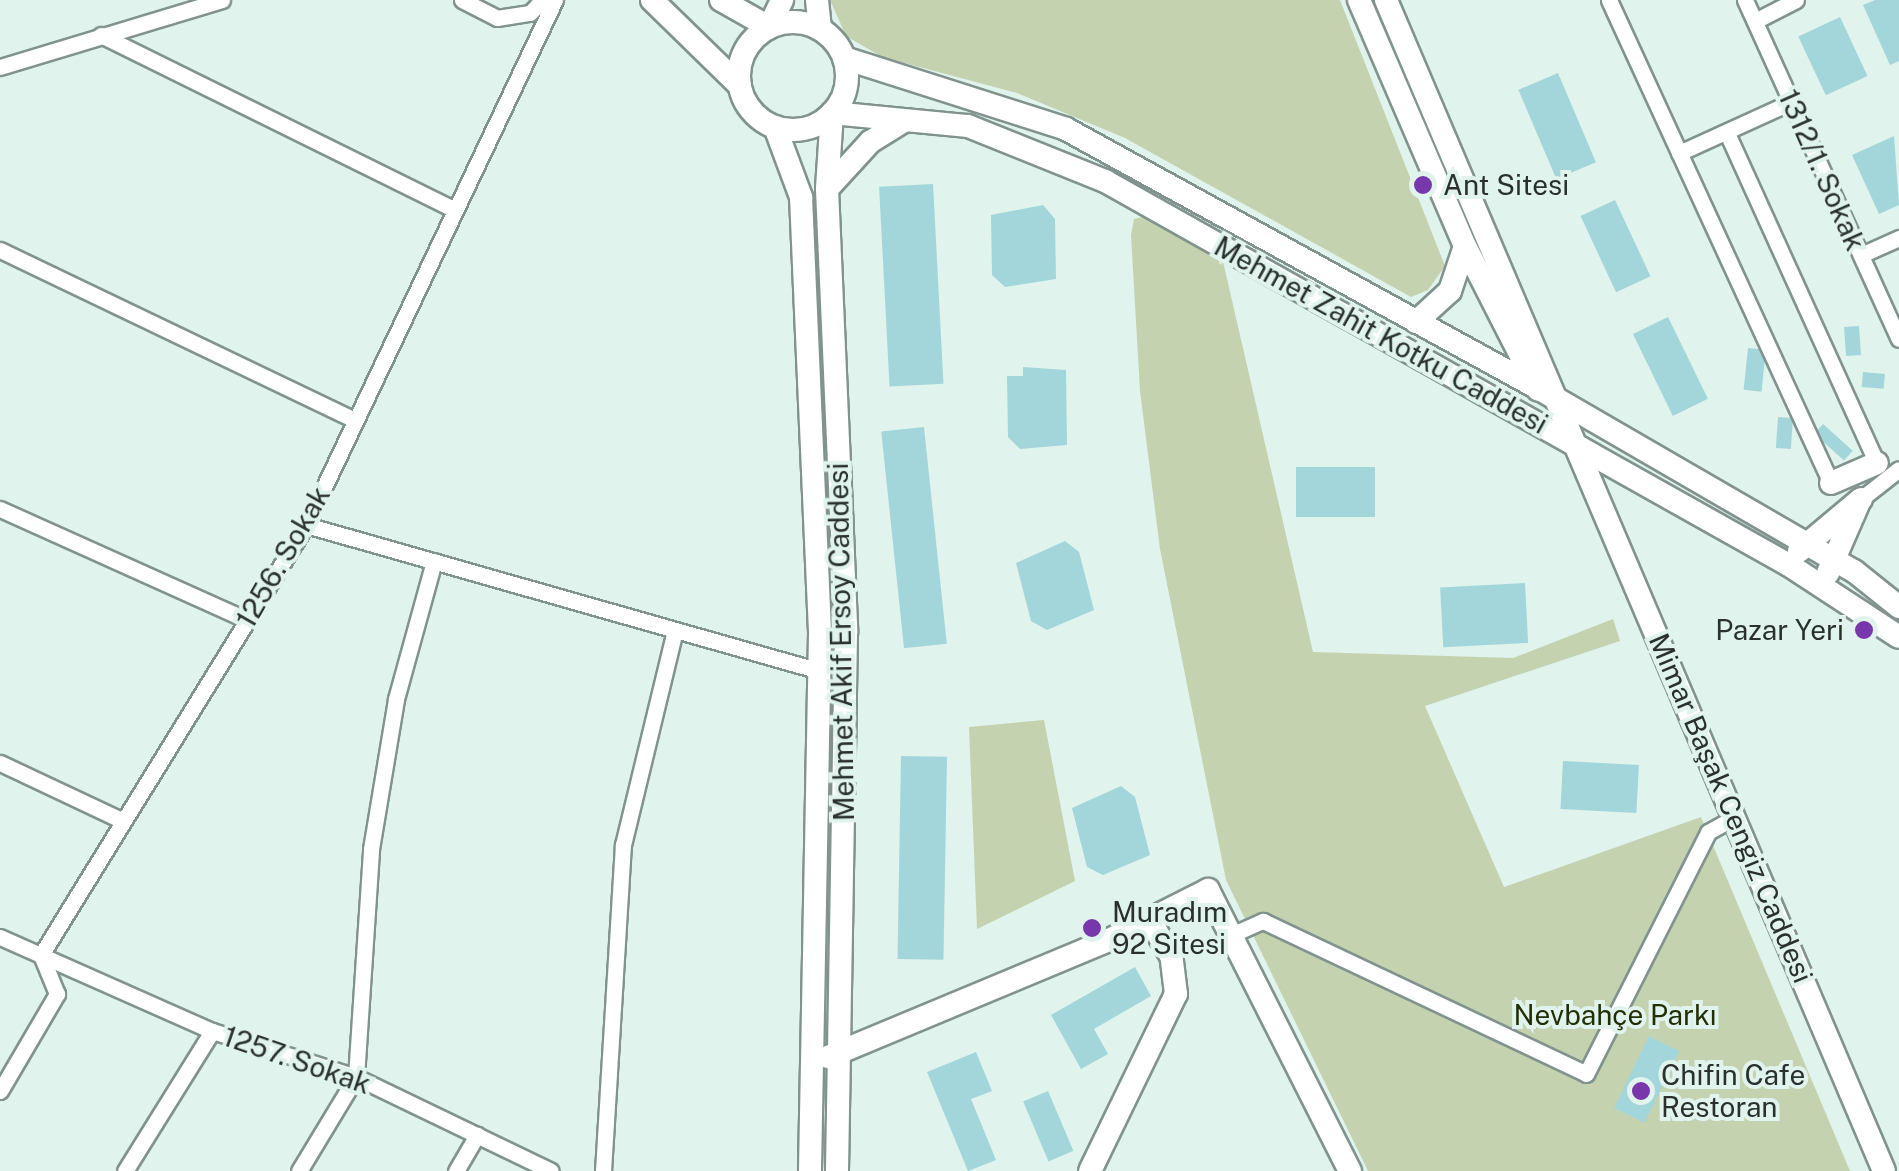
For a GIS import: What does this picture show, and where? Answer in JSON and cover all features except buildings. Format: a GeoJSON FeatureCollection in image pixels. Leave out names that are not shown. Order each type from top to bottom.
{"type":"FeatureCollection","features":[{"type":"Feature","properties":{"kind":"main road"},"geometry":{"type":"LineString","coordinates":[[652,0],[740,86],[752,111],[775,127],[806,128],[832,113],[846,88],[844,58],[820,29],[817,0]]}},
{"type":"Feature","properties":{"kind":"main road"},"geometry":{"type":"LineString","coordinates":[[721,0],[769,27],[795,22],[820,29]]}},
{"type":"Feature","properties":{"kind":"main road"},"geometry":{"type":"LineString","coordinates":[[740,86],[744,51],[769,27],[782,0]]}},
{"type":"Feature","properties":{"kind":"main road","name":"Mimar Başak Cengiz Caddesi"},"geometry":{"type":"LineString","coordinates":[[1359,0],[1465,246],[1536,387],[1577,446]]}},
{"type":"Feature","properties":{"kind":"main road","name":"Mimar Başak Cengiz Caddesi"},"geometry":{"type":"LineString","coordinates":[[1386,0],[1562,402],[1577,446],[1884,1171]]}},
{"type":"Feature","properties":{"kind":"main road","name":"Mehmet Zahit Kotku Caddesi"},"geometry":{"type":"LineString","coordinates":[[844,58],[1066,130],[1536,387],[1836,561],[1899,607]]}},
{"type":"Feature","properties":{"kind":"main road","name":"Mehmet Zahit Kotku Caddesi"},"geometry":{"type":"LineString","coordinates":[[832,113],[968,126],[1105,181],[1790,565],[1899,636]]}},
{"type":"Feature","properties":{"kind":"main road","name":"Mehmet Akif Ersoy Caddesi"},"geometry":{"type":"LineString","coordinates":[[832,113],[827,189],[846,633],[837,1171]]}},
{"type":"Feature","properties":{"kind":"main road"},"geometry":{"type":"LineString","coordinates":[[827,189],[870,142],[903,120]]}},
{"type":"Feature","properties":{"kind":"main road","name":"Mehmet Akif Ersoy Caddesi"},"geometry":{"type":"LineString","coordinates":[[775,127],[801,197],[820,671],[810,1171]]}},
{"type":"Feature","properties":{"kind":"main road"},"geometry":{"type":"LineString","coordinates":[[1416,322],[1450,291],[1465,246]]}},
{"type":"Feature","properties":{"kind":"main road"},"geometry":{"type":"LineString","coordinates":[[1831,484],[1888,467]]}},
{"type":"Feature","properties":{"kind":"main road"},"geometry":{"type":"LineString","coordinates":[[1604,510],[1625,488],[1644,485]]}},
{"type":"Feature","properties":{"kind":"main road"},"geometry":{"type":"LineString","coordinates":[[1790,565],[1804,542],[1860,499]]}},
{"type":"Feature","properties":{"kind":"main road"},"geometry":{"type":"LineString","coordinates":[[1821,586],[1836,561],[1860,499]]}},
{"type":"Feature","properties":{"kind":"main road"},"geometry":{"type":"LineString","coordinates":[[814,1058],[840,1056],[1208,890],[1350,1171]]}},
{"type":"Feature","properties":{"kind":"main road"},"geometry":{"type":"LineString","coordinates":[[1090,1171],[1176,994],[1172,956],[1149,919]]}},
{"type":"Feature","properties":{"kind":"street"},"geometry":{"type":"LineString","coordinates":[[0,67],[222,0]]}},
{"type":"Feature","properties":{"kind":"street"},"geometry":{"type":"LineString","coordinates":[[462,0],[497,18],[530,13],[542,0]]}},
{"type":"Feature","properties":{"kind":"street","name":"1256. Sokak"},"geometry":{"type":"LineString","coordinates":[[40,955],[306,525],[555,0]]}},
{"type":"Feature","properties":{"kind":"street"},"geometry":{"type":"LineString","coordinates":[[1609,0],[1831,484]]}},
{"type":"Feature","properties":{"kind":"street","name":"1312/1. Sokak"},"geometry":{"type":"LineString","coordinates":[[1745,0],[1899,339]]}},
{"type":"Feature","properties":{"kind":"street"},"geometry":{"type":"LineString","coordinates":[[1754,21],[1796,0]]}},
{"type":"Feature","properties":{"kind":"street"},"geometry":{"type":"LineString","coordinates":[[101,35],[455,210]]}},
{"type":"Feature","properties":{"kind":"street"},"geometry":{"type":"LineString","coordinates":[[1679,153],[1791,102]]}},
{"type":"Feature","properties":{"kind":"street"},"geometry":{"type":"LineString","coordinates":[[1727,134],[1888,467],[1860,499]]}},
{"type":"Feature","properties":{"kind":"street"},"geometry":{"type":"LineString","coordinates":[[1860,255],[1899,238]]}},
{"type":"Feature","properties":{"kind":"street"},"geometry":{"type":"LineString","coordinates":[[0,250],[355,420]]}},
{"type":"Feature","properties":{"kind":"street"},"geometry":{"type":"LineString","coordinates":[[0,509],[247,620]]}},
{"type":"Feature","properties":{"kind":"street"},"geometry":{"type":"LineString","coordinates":[[306,525],[820,671]]}},
{"type":"Feature","properties":{"kind":"street"},"geometry":{"type":"LineString","coordinates":[[299,1171],[356,1077],[371,849],[396,699],[434,561]]}},
{"type":"Feature","properties":{"kind":"street"},"geometry":{"type":"LineString","coordinates":[[602,1171],[623,845],[675,630]]}},
{"type":"Feature","properties":{"kind":"street"},"geometry":{"type":"LineString","coordinates":[[0,763],[124,820]]}},
{"type":"Feature","properties":{"kind":"street"},"geometry":{"type":"LineString","coordinates":[[1231,936],[1263,920],[1586,1074],[1708,832],[1734,817]]}},
{"type":"Feature","properties":{"kind":"street"},"geometry":{"type":"LineString","coordinates":[[0,938],[212,1031]]}},
{"type":"Feature","properties":{"kind":"street"},"geometry":{"type":"LineString","coordinates":[[0,1091],[57,994],[40,955]]}},
{"type":"Feature","properties":{"kind":"street","name":"1257. Sokak"},"geometry":{"type":"LineString","coordinates":[[126,1171],[212,1031],[356,1077],[550,1171]]}},
{"type":"Feature","properties":{"kind":"street"},"geometry":{"type":"LineString","coordinates":[[456,1171],[476,1135]]}},
{"type":"Feature","properties":{"kind":"green space"},"geometry":{"type":"Polygon","coordinates":[[[830,0],[1340,0],[1445,266],[1428,290],[1411,297],[1125,138],[1017,93],[882,57],[846,36],[830,0]]]}},
{"type":"Feature","properties":{"kind":"green space","name":"Nevbahçe Parkı"},"geometry":{"type":"Polygon","coordinates":[[[1146,216],[1222,257],[1313,652],[1513,658],[1613,619],[1620,641],[1425,706],[1504,887],[1701,817],[1850,1171],[1368,1171],[1226,880],[1160,549],[1140,391],[1131,235],[1134,219],[1146,216]]]}},
{"type":"Feature","properties":{"kind":"green space"},"geometry":{"type":"Polygon","coordinates":[[[1044,720],[1075,881],[977,929],[969,727],[1044,720]]]}},
{"type":"Feature","properties":{"kind":"place","name":"Ant Sitesi"},"geometry":{"type":"Point","coordinates":[1423,185]}},
{"type":"Feature","properties":{"kind":"place","name":"Pazar Yeri"},"geometry":{"type":"Point","coordinates":[1864,630]}},
{"type":"Feature","properties":{"kind":"place","name":"Muradım 92 Sitesi"},"geometry":{"type":"Point","coordinates":[1092,928]}},
{"type":"Feature","properties":{"kind":"place","name":"Chifin Cafe Restoran"},"geometry":{"type":"Point","coordinates":[1641,1091]}}]}
